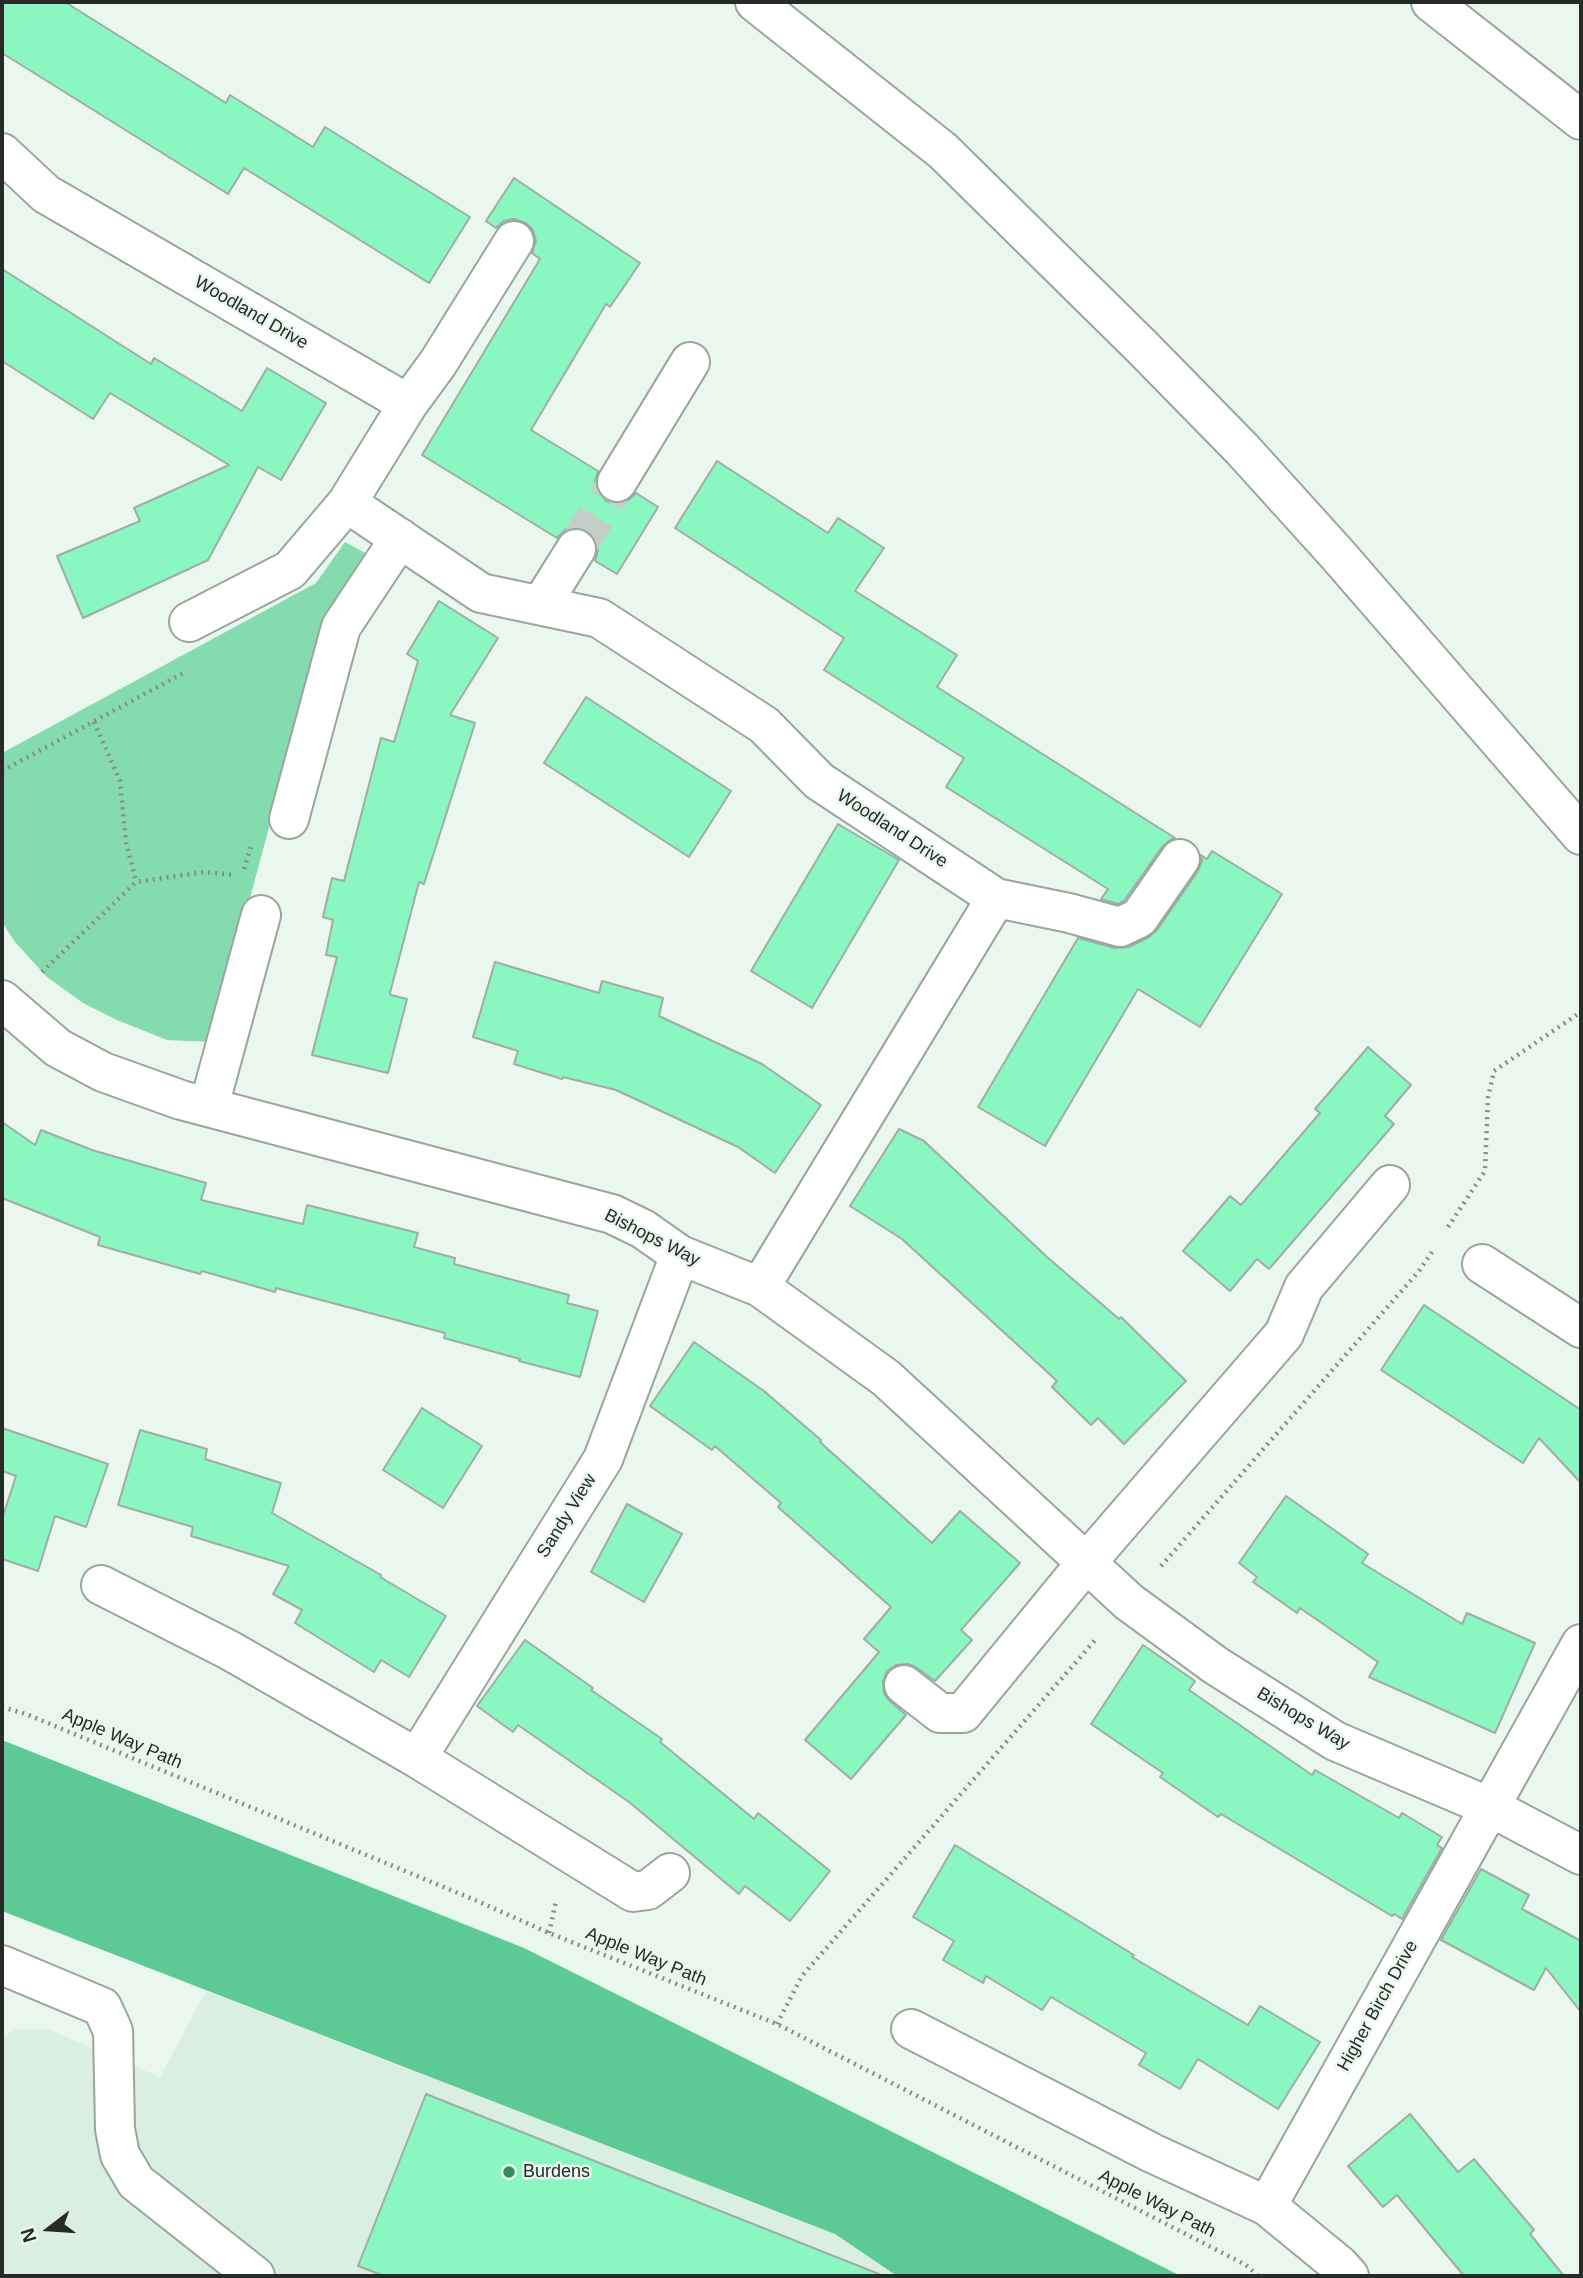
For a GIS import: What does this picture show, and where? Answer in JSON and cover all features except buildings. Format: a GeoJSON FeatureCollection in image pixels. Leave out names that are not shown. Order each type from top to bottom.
{"type":"FeatureCollection","features":[{"type":"Feature","properties":{"kind":"street"},"geometry":{"type":"LineString","coordinates":[[755,2],[943,151],[1143,348],[1294,506],[1581,835]]}},
{"type":"Feature","properties":{"kind":"street"},"geometry":{"type":"LineString","coordinates":[[1431,2],[1581,120]]}},
{"type":"Feature","properties":{"kind":"street","name":"Woodland Drive"},"geometry":{"type":"LineString","coordinates":[[2,153],[46,194],[408,404]]}},
{"type":"Feature","properties":{"kind":"street"},"geometry":{"type":"LineString","coordinates":[[188,622],[290,570],[347,503],[514,241]]}},
{"type":"Feature","properties":{"kind":"street"},"geometry":{"type":"LineString","coordinates":[[617,482],[690,362]]}},
{"type":"Feature","properties":{"kind":"street","name":"Woodland Drive"},"geometry":{"type":"LineString","coordinates":[[347,503],[481,593],[599,618],[764,725],[819,781],[996,898]]}},
{"type":"Feature","properties":{"kind":"street"},"geometry":{"type":"LineString","coordinates":[[289,819],[341,627],[400,538]]}},
{"type":"Feature","properties":{"kind":"street"},"geometry":{"type":"LineString","coordinates":[[541,606],[576,549]]}},
{"type":"Feature","properties":{"kind":"street"},"geometry":{"type":"LineString","coordinates":[[760,1287],[996,898],[1069,912],[1120,927],[1139,918],[1180,859]]}},
{"type":"Feature","properties":{"kind":"street"},"geometry":{"type":"LineString","coordinates":[[209,1106],[261,915]]}},
{"type":"Feature","properties":{"kind":"street","name":"Bishops Way"},"geometry":{"type":"LineString","coordinates":[[4,1003],[58,1048],[103,1072],[181,1100],[612,1214],[643,1229],[680,1255],[760,1287],[886,1378],[1129,1602],[1215,1665],[1335,1741],[1490,1807],[1581,1855]]}},
{"type":"Feature","properties":{"kind":"street"},"geometry":{"type":"LineString","coordinates":[[904,1685],[940,1713],[963,1713],[1087,1563],[1284,1334],[1304,1287],[1390,1185]]}},
{"type":"Feature","properties":{"kind":"street","name":"Sandy View"},"geometry":{"type":"LineString","coordinates":[[417,1758],[603,1458],[680,1255]]}},
{"type":"Feature","properties":{"kind":"street"},"geometry":{"type":"LineString","coordinates":[[1482,1264],[1581,1328]]}},
{"type":"Feature","properties":{"kind":"street"},"geometry":{"type":"LineString","coordinates":[[101,1585],[229,1650],[417,1758],[633,1892],[648,1890],[670,1873]]}},
{"type":"Feature","properties":{"kind":"street","name":"Higher Birch Drive"},"geometry":{"type":"LineString","coordinates":[[1267,2206],[1581,1644]]}},
{"type":"Feature","properties":{"kind":"street"},"geometry":{"type":"LineString","coordinates":[[2,1965],[102,2007],[113,2031],[115,2129],[120,2155],[136,2182],[255,2276]]}},
{"type":"Feature","properties":{"kind":"street"},"geometry":{"type":"LineString","coordinates":[[911,2029],[1152,2153],[1267,2206],[1344,2271]]}},
{"type":"Feature","properties":{"kind":"path"},"geometry":{"type":"LineString","coordinates":[[94,722],[120,781],[126,842],[136,882]]}},
{"type":"Feature","properties":{"kind":"path"},"geometry":{"type":"LineString","coordinates":[[4,1003],[136,882],[204,872],[243,876]]}},
{"type":"Feature","properties":{"kind":"path"},"geometry":{"type":"LineString","coordinates":[[777,2024],[802,1976],[1419,1271],[1485,1171],[1488,1098],[1494,1071],[1581,1012]]}},
{"type":"Feature","properties":{"kind":"path","name":"Apple Way Path"},"geometry":{"type":"LineString","coordinates":[[2,1707],[26,1714],[549,1933],[777,2024],[1246,2265],[1258,2276]]}},
{"type":"Feature","properties":{"kind":"shaded area"},"geometry":{"type":"Polygon","coordinates":[[[206,1991],[835,2234],[897,2276],[2,2276],[2,2037],[17,2029],[47,2029],[160,2077],[206,1991]]]}},
{"type":"Feature","properties":{"kind":"green space"},"geometry":{"type":"Polygon","coordinates":[[[345,542],[365,553],[326,617],[211,1042],[167,1040],[83,1003],[47,977],[15,942],[2,922],[2,753],[316,583],[345,542]]]}},
{"type":"Feature","properties":{"kind":"green space"},"geometry":{"type":"Polygon","coordinates":[[[2,1740],[524,1948],[1181,2276],[897,2276],[835,2234],[2,1911],[2,1740]]]}},
{"type":"Feature","properties":{"kind":"tunnel"},"geometry":{"type":"LineString","coordinates":[[576,549],[617,482]]}},
{"type":"Feature","properties":{"kind":"place","name":"Burdens"},"geometry":{"type":"Point","coordinates":[509,2172]}}]}
